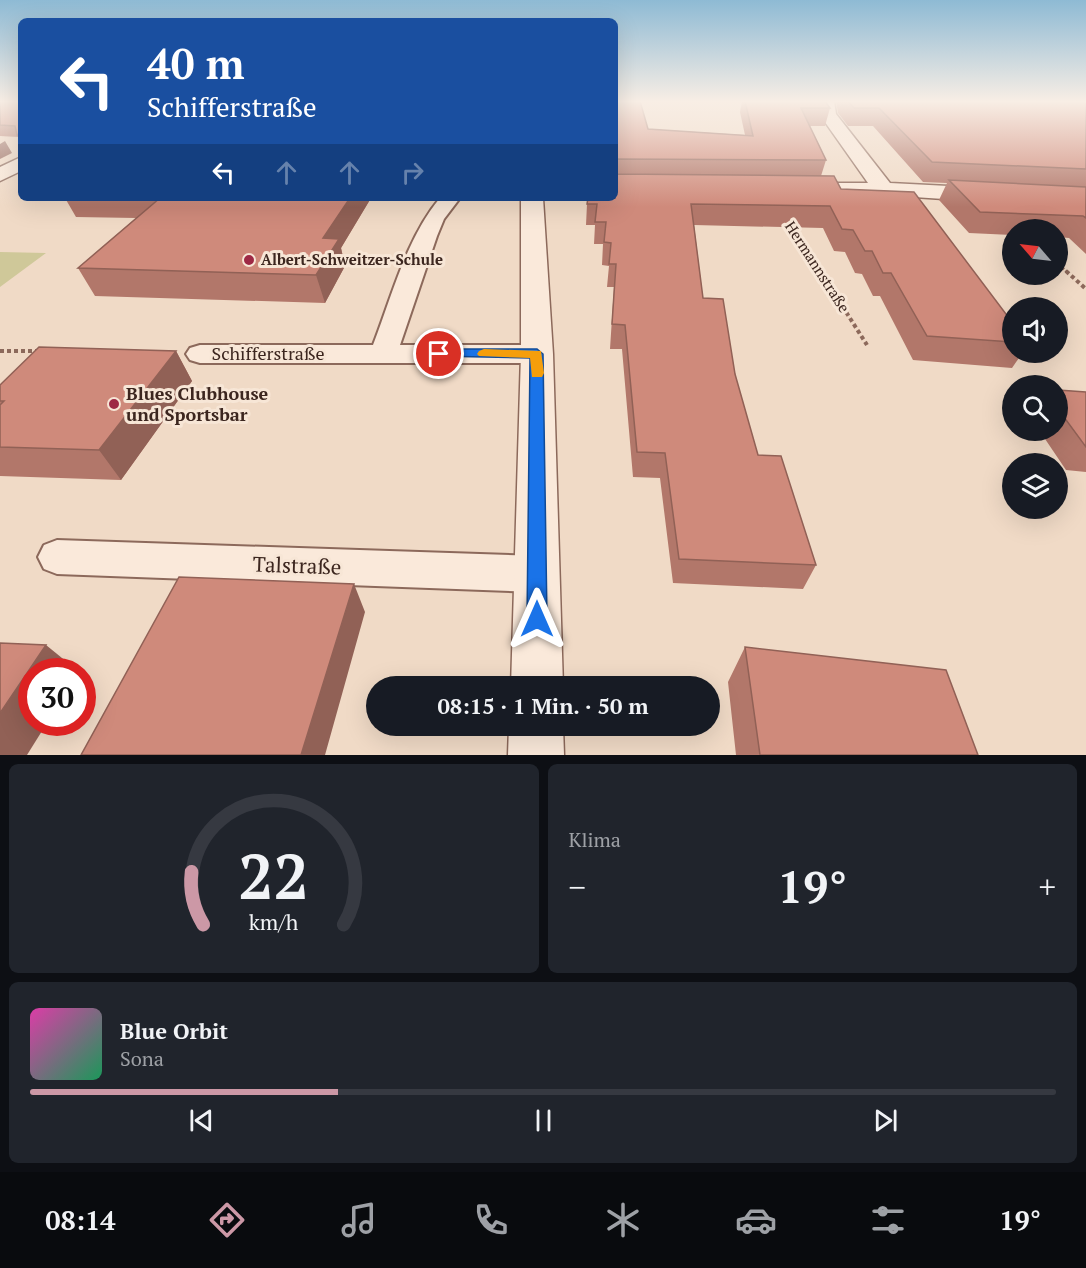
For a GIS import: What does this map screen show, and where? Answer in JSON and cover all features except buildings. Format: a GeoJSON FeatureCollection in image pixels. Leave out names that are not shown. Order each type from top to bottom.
{"type":"FeatureCollection","features":[{"type":"Feature","properties":{"kind":"street"},"geometry":{"type":"LineString","coordinates":[[844,136],[884,189]]}},
{"type":"Feature","properties":{"kind":"street"},"geometry":{"type":"LineString","coordinates":[[0,175],[18,165]]}},
{"type":"Feature","properties":{"kind":"street"},"geometry":{"type":"LineString","coordinates":[[767,189],[884,189],[1004,196]]}},
{"type":"Feature","properties":{"kind":"street"},"geometry":{"type":"LineString","coordinates":[[532,201],[537,354],[537,676]]}},
{"type":"Feature","properties":{"kind":"street"},"geometry":{"type":"LineString","coordinates":[[536,736],[536,755]]}},
{"type":"Feature","properties":{"kind":"lane"},"geometry":{"type":"LineString","coordinates":[[383,354],[426,236],[434,218],[448,201]]}},
{"type":"Feature","properties":{"kind":"lane","name":"Schifferstraße"},"geometry":{"type":"LineString","coordinates":[[200,354],[537,354]]}},
{"type":"Feature","properties":{"kind":"lane","name":"Talstraße"},"geometry":{"type":"LineString","coordinates":[[57,557],[537,574]]}},
{"type":"Feature","properties":{"kind":"path","name":"Hermannstraße"},"geometry":{"type":"LineString","coordinates":[[767,189],[867,345]]}},
{"type":"Feature","properties":{"kind":"path"},"geometry":{"type":"LineString","coordinates":[[1068,273],[1086,289]]}},
{"type":"Feature","properties":{"kind":"path"},"geometry":{"type":"LineString","coordinates":[[0,351],[42,352]]}},
{"type":"Feature","properties":{"kind":"shaded area"},"geometry":{"type":"Polygon","coordinates":[[[0,252],[46,253],[0,287],[0,252]]]}},
{"type":"Feature","properties":{"kind":"slow traffic"},"geometry":{"type":"LineString","coordinates":[[484,354],[537,354],[537,373]]}},
{"type":"Feature","properties":{"kind":"place","name":"Albert-Schweitzer-Schule"},"geometry":{"type":"Point","coordinates":[249,260]}},
{"type":"Feature","properties":{"kind":"place","name":"Blues Clubhouse und Sportsbar"},"geometry":{"type":"Point","coordinates":[114,404]}},
{"type":"Feature","properties":{"kind":"route"},"geometry":{"type":"LineString","coordinates":[[439,354],[537,354],[537,619]]}}]}
